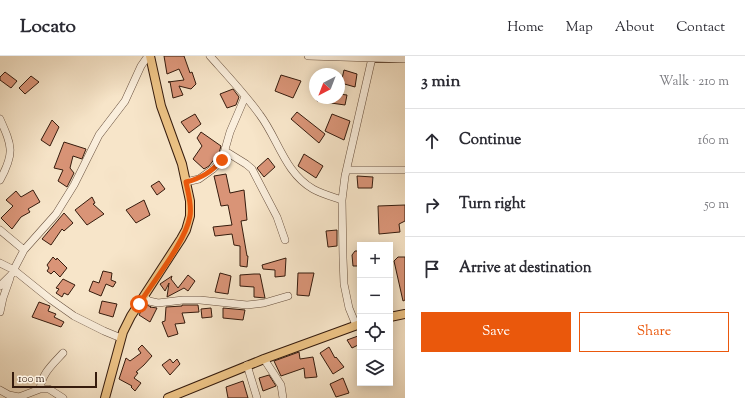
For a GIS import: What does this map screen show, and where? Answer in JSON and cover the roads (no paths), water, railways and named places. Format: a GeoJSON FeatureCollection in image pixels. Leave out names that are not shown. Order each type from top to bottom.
{"type":"FeatureCollection","features":[{"type":"Feature","properties":{"kind":"main road"},"geometry":{"type":"LineString","coordinates":[[105,398],[123,332],[131,316],[164,267],[186,230],[190,216],[190,201],[182,164],[161,106],[149,56]]}},
{"type":"Feature","properties":{"kind":"main road"},"geometry":{"type":"LineString","coordinates":[[393,316],[405,314]]}},
{"type":"Feature","properties":{"kind":"main road"},"geometry":{"type":"LineString","coordinates":[[168,398],[264,359],[357,325]]}},
{"type":"Feature","properties":{"kind":"street"},"geometry":{"type":"LineString","coordinates":[[0,312],[12,272],[24,250],[56,214],[74,185],[99,134],[125,101],[141,66],[149,56]]}},
{"type":"Feature","properties":{"kind":"street"},"geometry":{"type":"LineString","coordinates":[[210,56],[236,84],[261,115],[286,161],[299,178],[313,189],[342,200]]}},
{"type":"Feature","properties":{"kind":"street"},"geometry":{"type":"LineString","coordinates":[[308,56],[405,59]]}},
{"type":"Feature","properties":{"kind":"street"},"geometry":{"type":"LineString","coordinates":[[357,323],[349,308],[344,284],[342,251],[342,200],[347,170],[375,57]]}},
{"type":"Feature","properties":{"kind":"street"},"geometry":{"type":"LineString","coordinates":[[186,182],[199,179],[213,169],[222,160],[230,132],[246,97]]}},
{"type":"Feature","properties":{"kind":"street"},"geometry":{"type":"LineString","coordinates":[[0,119],[10,145],[11,157],[0,180]]}},
{"type":"Feature","properties":{"kind":"street"},"geometry":{"type":"LineString","coordinates":[[225,151],[252,169],[277,216],[285,240]]}},
{"type":"Feature","properties":{"kind":"street"},"geometry":{"type":"LineString","coordinates":[[347,170],[405,170]]}},
{"type":"Feature","properties":{"kind":"street"},"geometry":{"type":"LineString","coordinates":[[0,230],[24,250]]}},
{"type":"Feature","properties":{"kind":"street"},"geometry":{"type":"LineString","coordinates":[[0,263],[74,316],[121,338]]}},
{"type":"Feature","properties":{"kind":"street"},"geometry":{"type":"LineString","coordinates":[[0,286],[12,272]]}},
{"type":"Feature","properties":{"kind":"street"},"geometry":{"type":"LineString","coordinates":[[144,297],[150,301],[158,303],[183,300],[200,300],[247,305],[264,303],[288,296]]}},
{"type":"Feature","properties":{"kind":"street"},"geometry":{"type":"LineString","coordinates":[[40,389],[41,381],[45,373],[64,353]]}},
{"type":"Feature","properties":{"kind":"street"},"geometry":{"type":"LineString","coordinates":[[264,359],[281,385],[283,398]]}},
{"type":"Feature","properties":{"kind":"street"},"geometry":{"type":"LineString","coordinates":[[248,366],[257,398]]}},
{"type":"Feature","properties":{"kind":"street"},"geometry":{"type":"LineString","coordinates":[[0,390],[19,397],[40,389],[49,389],[62,398]]}}]}
